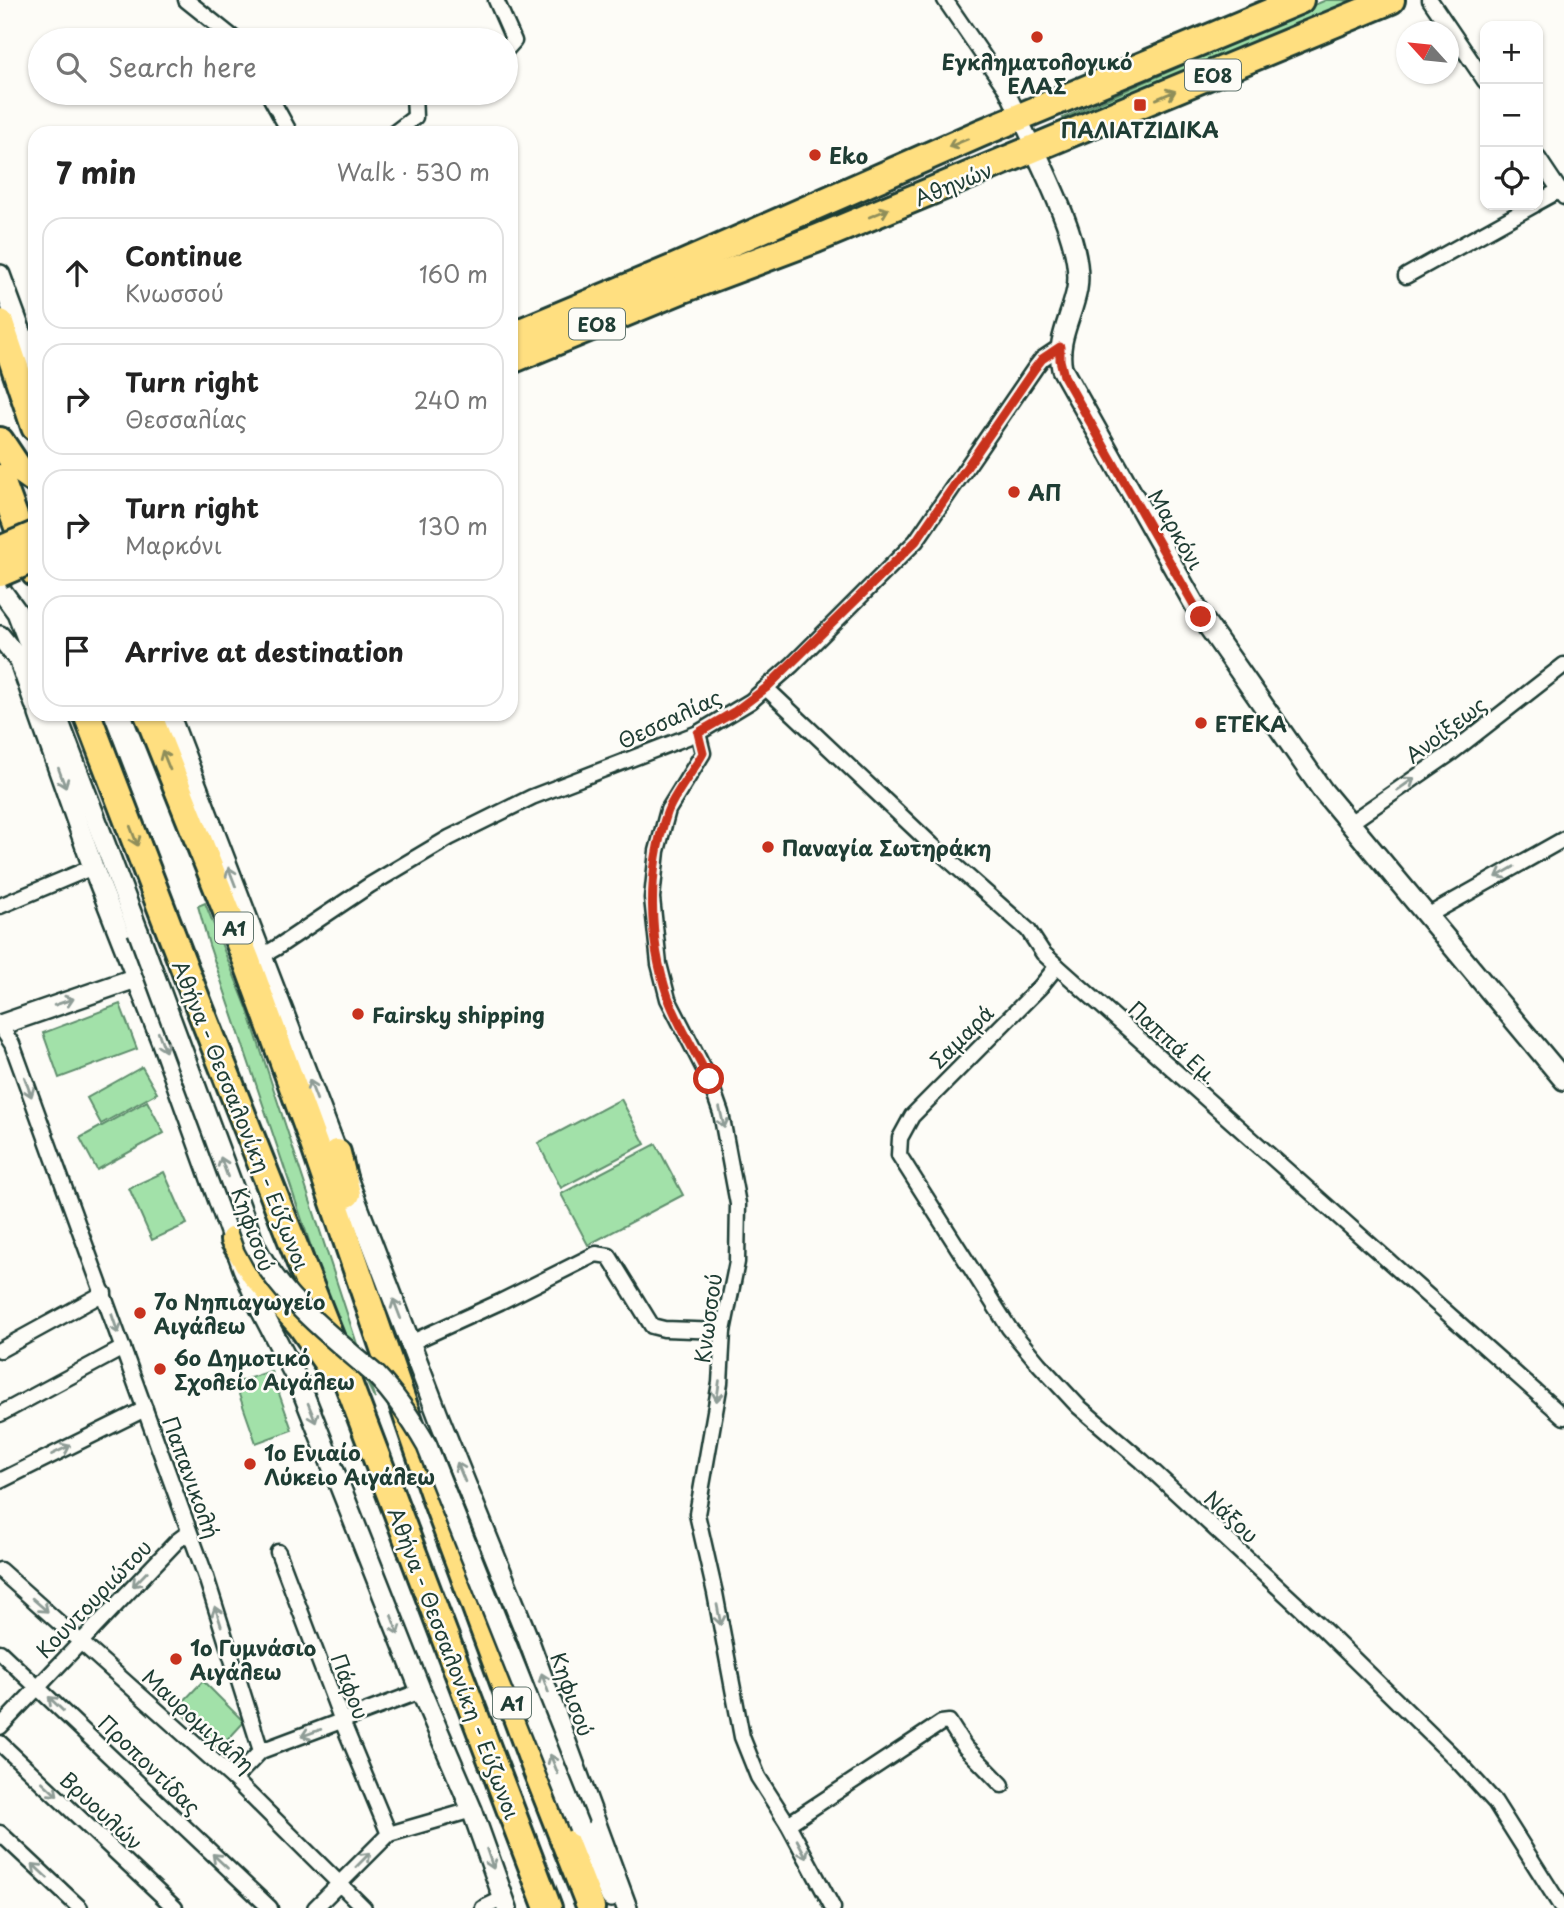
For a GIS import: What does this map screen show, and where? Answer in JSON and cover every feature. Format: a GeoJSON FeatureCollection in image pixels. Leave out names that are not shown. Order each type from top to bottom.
{"type":"FeatureCollection","features":[{"type":"Feature","properties":{"kind":"highway","name":"Αθηνών"},"geometry":{"type":"LineString","coordinates":[[518,333],[1300,0]]}},
{"type":"Feature","properties":{"kind":"highway","name":"Αθηνών"},"geometry":{"type":"LineString","coordinates":[[518,357],[683,289],[816,239],[1391,0]]}},
{"type":"Feature","properties":{"kind":"highway"},"geometry":{"type":"LineString","coordinates":[[518,313],[668,251],[800,211]]}},
{"type":"Feature","properties":{"kind":"highway"},"geometry":{"type":"LineString","coordinates":[[518,377],[690,306],[767,270],[816,239]]}},
{"type":"Feature","properties":{"kind":"highway"},"geometry":{"type":"LineString","coordinates":[[0,323],[28,405]]}},
{"type":"Feature","properties":{"kind":"highway"},"geometry":{"type":"LineString","coordinates":[[0,441],[18,468],[28,475]]}},
{"type":"Feature","properties":{"kind":"highway"},"geometry":{"type":"LineString","coordinates":[[0,478],[28,554]]}},
{"type":"Feature","properties":{"kind":"highway"},"geometry":{"type":"LineString","coordinates":[[0,550],[28,538]]}},
{"type":"Feature","properties":{"kind":"highway"},"geometry":{"type":"LineString","coordinates":[[0,573],[28,561]]}},
{"type":"Feature","properties":{"kind":"highway","name":"Αθήνα - Θεσσαλονίκη - Εύζωνοι"},"geometry":{"type":"LineString","coordinates":[[90,721],[405,1528],[548,1908]]}},
{"type":"Feature","properties":{"kind":"highway","name":"Αθήνα - Θεσσαλονίκη - Εύζωνοι"},"geometry":{"type":"LineString","coordinates":[[151,721],[246,959],[314,1144],[435,1497],[530,1753],[593,1908]]}},
{"type":"Feature","properties":{"kind":"highway"},"geometry":{"type":"LineString","coordinates":[[337,1153],[384,1350]]}},
{"type":"Feature","properties":{"kind":"highway"},"geometry":{"type":"LineString","coordinates":[[234,1240],[269,1292],[316,1343],[357,1408]]}},
{"type":"Feature","properties":{"kind":"highway"},"geometry":{"type":"LineString","coordinates":[[497,1778],[530,1908]]}},
{"type":"Feature","properties":{"kind":"highway"},"geometry":{"type":"LineString","coordinates":[[579,1827],[593,1908]]}},
{"type":"Feature","properties":{"kind":"main road","name":"Μαρκόνι"},"geometry":{"type":"LineString","coordinates":[[1035,149],[1077,262],[1077,289],[1060,347],[1064,376],[1201,617],[1323,792],[1564,1080]]}},
{"type":"Feature","properties":{"kind":"main road"},"geometry":{"type":"LineString","coordinates":[[0,275],[28,351]]}},
{"type":"Feature","properties":{"kind":"main road"},"geometry":{"type":"LineString","coordinates":[[0,589],[17,612],[28,641]]}},
{"type":"Feature","properties":{"kind":"main road"},"geometry":{"type":"LineString","coordinates":[[0,636],[20,661],[28,684]]}},
{"type":"Feature","properties":{"kind":"main road","name":"Κηφισού"},"geometry":{"type":"LineString","coordinates":[[41,721],[260,1308],[300,1385],[421,1691],[472,1810],[505,1903]]}},
{"type":"Feature","properties":{"kind":"main road"},"geometry":{"type":"LineString","coordinates":[[59,721],[254,1244],[270,1273],[291,1299],[389,1389],[407,1411],[427,1446],[579,1827],[616,1908]]}},
{"type":"Feature","properties":{"kind":"main road","name":"Κηφισού"},"geometry":{"type":"LineString","coordinates":[[172,721],[410,1343],[527,1636],[627,1908]]}},
{"type":"Feature","properties":{"kind":"main road"},"geometry":{"type":"LineString","coordinates":[[0,1025],[136,978]]}},
{"type":"Feature","properties":{"kind":"street"},"geometry":{"type":"LineString","coordinates":[[186,0],[221,28]]}},
{"type":"Feature","properties":{"kind":"street"},"geometry":{"type":"LineString","coordinates":[[496,0],[508,28]]}},
{"type":"Feature","properties":{"kind":"street"},"geometry":{"type":"LineString","coordinates":[[945,0],[1006,89],[1035,149]]}},
{"type":"Feature","properties":{"kind":"street"},"geometry":{"type":"LineString","coordinates":[[1430,0],[1480,74]]}},
{"type":"Feature","properties":{"kind":"street"},"geometry":{"type":"LineString","coordinates":[[275,105],[286,126]]}},
{"type":"Feature","properties":{"kind":"street"},"geometry":{"type":"LineString","coordinates":[[403,126],[415,117],[414,105]]}},
{"type":"Feature","properties":{"kind":"street"},"geometry":{"type":"LineString","coordinates":[[1543,165],[1562,193],[1543,201]]}},
{"type":"Feature","properties":{"kind":"street"},"geometry":{"type":"LineString","coordinates":[[1406,276],[1525,210]]}},
{"type":"Feature","properties":{"kind":"street","name":"Θεσσαλίας"},"geometry":{"type":"LineString","coordinates":[[262,956],[370,885],[449,838],[533,797],[698,733],[734,712],[766,688],[916,541],[1035,368],[1042,359],[1060,347]]}},
{"type":"Feature","properties":{"kind":"street","name":"Ανοίξεως"},"geometry":{"type":"LineString","coordinates":[[1350,823],[1451,753],[1564,666]]}},
{"type":"Feature","properties":{"kind":"street","name":"Παππά Εμ."},"geometry":{"type":"LineString","coordinates":[[766,688],[932,845],[1028,930],[1043,953],[1057,966],[1564,1417]]}},
{"type":"Feature","properties":{"kind":"street","name":"Κνωσσού"},"geometry":{"type":"LineString","coordinates":[[698,733],[703,753],[668,810],[657,851],[652,898],[659,964],[668,999],[709,1079],[721,1113],[738,1204],[737,1262],[723,1331],[720,1383],[697,1514],[720,1616],[742,1737],[758,1777],[788,1824],[833,1908]]}},
{"type":"Feature","properties":{"kind":"street"},"geometry":{"type":"LineString","coordinates":[[1427,916],[1564,839]]}},
{"type":"Feature","properties":{"kind":"street"},"geometry":{"type":"LineString","coordinates":[[0,906],[93,867]]}},
{"type":"Feature","properties":{"kind":"street","name":"Σαμαρά"},"geometry":{"type":"LineString","coordinates":[[900,1138],[919,1108],[1041,986],[1057,966]]}},
{"type":"Feature","properties":{"kind":"street","name":"Παπανικολή"},"geometry":{"type":"LineString","coordinates":[[0,1025],[12,1044],[104,1293],[189,1532],[261,1751]]}},
{"type":"Feature","properties":{"kind":"street","name":"Νάξου"},"geometry":{"type":"LineString","coordinates":[[900,1138],[899,1155],[1009,1328],[1039,1364],[1078,1406],[1142,1461],[1321,1627],[1456,1759],[1495,1802],[1562,1908]]}},
{"type":"Feature","properties":{"kind":"street"},"geometry":{"type":"LineString","coordinates":[[410,1343],[596,1254],[609,1256],[614,1262],[636,1304],[652,1326],[664,1329],[723,1331]]}},
{"type":"Feature","properties":{"kind":"street"},"geometry":{"type":"LineString","coordinates":[[0,1350],[104,1293]]}},
{"type":"Feature","properties":{"kind":"street"},"geometry":{"type":"LineString","coordinates":[[0,1414],[123,1348]]}},
{"type":"Feature","properties":{"kind":"street"},"geometry":{"type":"LineString","coordinates":[[0,1481],[145,1409]]}},
{"type":"Feature","properties":{"kind":"street","name":"Κουντουριώτου"},"geometry":{"type":"LineString","coordinates":[[0,1727],[80,1641],[177,1541],[189,1532]]}},
{"type":"Feature","properties":{"kind":"street","name":"Πάφου"},"geometry":{"type":"LineString","coordinates":[[278,1552],[342,1721],[389,1834]]}},
{"type":"Feature","properties":{"kind":"street","name":"Μαυρομιχάλη"},"geometry":{"type":"LineString","coordinates":[[0,1570],[234,1779],[364,1908]]}},
{"type":"Feature","properties":{"kind":"street","name":"Προποντίδας"},"geometry":{"type":"LineString","coordinates":[[0,1652],[270,1908]]}},
{"type":"Feature","properties":{"kind":"street"},"geometry":{"type":"LineString","coordinates":[[234,1779],[261,1751],[421,1691]]}},
{"type":"Feature","properties":{"kind":"street"},"geometry":{"type":"LineString","coordinates":[[788,1824],[941,1723],[949,1722],[965,1747],[1002,1785]]}},
{"type":"Feature","properties":{"kind":"street","name":"Βρυουλών"},"geometry":{"type":"LineString","coordinates":[[0,1743],[175,1908]]}},
{"type":"Feature","properties":{"kind":"street"},"geometry":{"type":"LineString","coordinates":[[315,1908],[389,1834],[472,1810]]}},
{"type":"Feature","properties":{"kind":"street"},"geometry":{"type":"LineString","coordinates":[[0,1833],[80,1908]]}},
{"type":"Feature","properties":{"kind":"street"},"geometry":{"type":"LineString","coordinates":[[483,1908],[505,1903]]}},
{"type":"Feature","properties":{"kind":"green space"},"geometry":{"type":"Polygon","coordinates":[[[1326,0],[1355,0],[1066,122],[1063,118],[1261,31],[1326,0]]]}},
{"type":"Feature","properties":{"kind":"green space"},"geometry":{"type":"Polygon","coordinates":[[[205,903],[247,1008],[375,1399],[335,1317],[326,1291],[209,945],[198,906],[205,903]]]}},
{"type":"Feature","properties":{"kind":"green space"},"geometry":{"type":"Polygon","coordinates":[[[120,1004],[137,1049],[59,1078],[43,1033],[120,1004]]]}},
{"type":"Feature","properties":{"kind":"green space"},"geometry":{"type":"Polygon","coordinates":[[[142,1067],[157,1093],[101,1124],[87,1098],[142,1067]]]}},
{"type":"Feature","properties":{"kind":"green space"},"geometry":{"type":"Polygon","coordinates":[[[621,1099],[645,1144],[561,1188],[538,1143],[621,1099]]]}},
{"type":"Feature","properties":{"kind":"green space"},"geometry":{"type":"Polygon","coordinates":[[[147,1101],[164,1133],[97,1170],[80,1138],[147,1101]]]}},
{"type":"Feature","properties":{"kind":"green space"},"geometry":{"type":"Polygon","coordinates":[[[656,1144],[683,1195],[588,1245],[561,1194],[656,1144]]]}},
{"type":"Feature","properties":{"kind":"green space"},"geometry":{"type":"Polygon","coordinates":[[[164,1172],[187,1224],[152,1240],[129,1188],[164,1172]]]}},
{"type":"Feature","properties":{"kind":"green space"},"geometry":{"type":"Polygon","coordinates":[[[271,1371],[292,1430],[256,1443],[235,1383],[271,1371]]]}},
{"type":"Feature","properties":{"kind":"green space"},"geometry":{"type":"Polygon","coordinates":[[[203,1681],[244,1722],[219,1749],[177,1708],[203,1681]]]}},
{"type":"Feature","properties":{"kind":"place","name":"Εγκληματολογικό ΕΛΑΣ"},"geometry":{"type":"Point","coordinates":[1037,37]}},
{"type":"Feature","properties":{"kind":"place","name":"ΠΑΛΙΑΤΖΙΔΙΚΑ"},"geometry":{"type":"Point","coordinates":[1140,105]}},
{"type":"Feature","properties":{"kind":"place","name":"Eko"},"geometry":{"type":"Point","coordinates":[815,155]}},
{"type":"Feature","properties":{"kind":"place","name":"ΑΠ"},"geometry":{"type":"Point","coordinates":[1014,492]}},
{"type":"Feature","properties":{"kind":"place","name":"ΕΤΕΚΑ"},"geometry":{"type":"Point","coordinates":[1201,723]}},
{"type":"Feature","properties":{"kind":"place","name":"Παναγία Σωτηράκη"},"geometry":{"type":"Point","coordinates":[768,847]}},
{"type":"Feature","properties":{"kind":"place","name":"Fairsky shipping"},"geometry":{"type":"Point","coordinates":[358,1014]}},
{"type":"Feature","properties":{"kind":"place","name":"7ο Νηπιαγωγείο Αιγάλεω"},"geometry":{"type":"Point","coordinates":[140,1313]}},
{"type":"Feature","properties":{"kind":"place","name":"6ο Δημοτικό Σχολείο Αιγάλεω"},"geometry":{"type":"Point","coordinates":[160,1369]}},
{"type":"Feature","properties":{"kind":"place","name":"1ο Ενιαίο Λύκειο Αιγάλεω"},"geometry":{"type":"Point","coordinates":[250,1464]}},
{"type":"Feature","properties":{"kind":"place","name":"1ο Γυμνάσιο Αιγάλεω"},"geometry":{"type":"Point","coordinates":[176,1659]}},
{"type":"Feature","properties":{"kind":"route"},"geometry":{"type":"LineString","coordinates":[[709,1079],[668,999],[659,964],[652,898],[657,851],[668,810],[703,753],[698,733],[751,701],[766,688],[916,541],[1035,368],[1042,359],[1060,347],[1064,376],[1201,617]]}}]}
